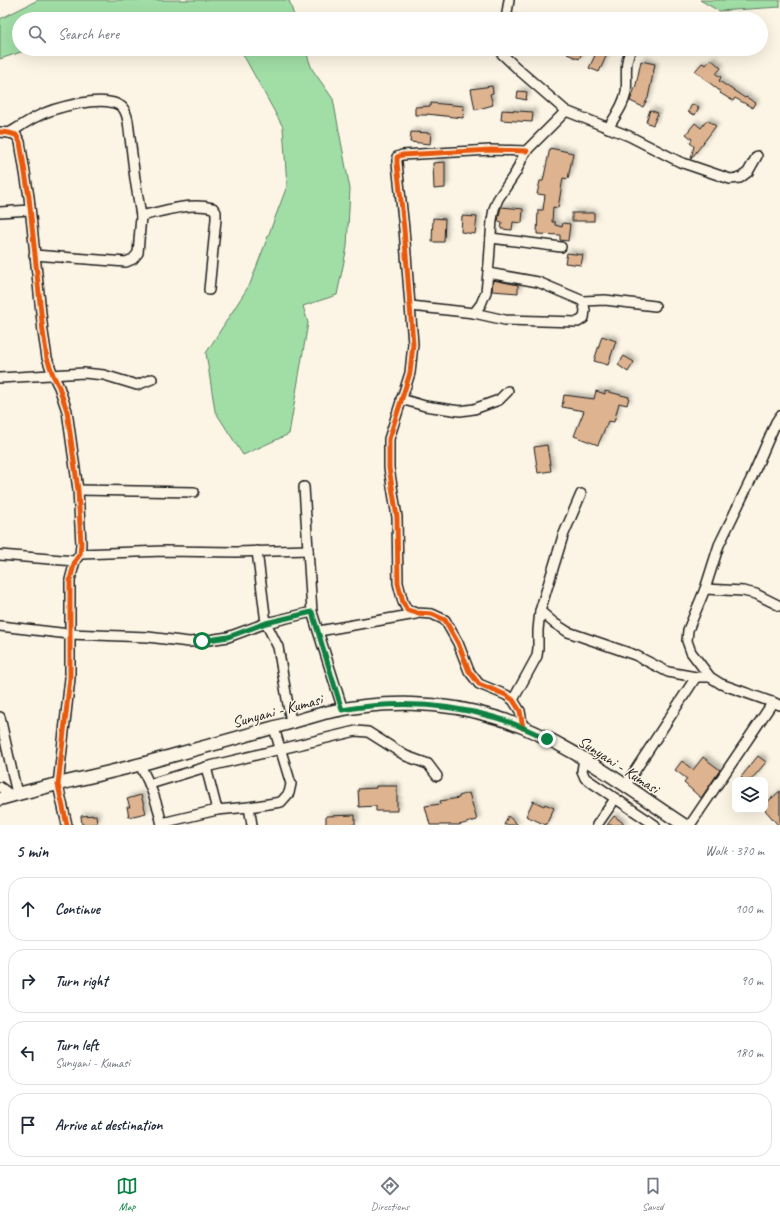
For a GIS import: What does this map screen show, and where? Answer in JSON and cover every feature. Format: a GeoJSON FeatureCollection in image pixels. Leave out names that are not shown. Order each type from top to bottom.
{"type":"FeatureCollection","features":[{"type":"Feature","properties":{"kind":"main road","name":"Sunyani - Kumasi"},"geometry":{"type":"LineString","coordinates":[[0,799],[140,765],[325,713],[368,705],[413,704],[459,708],[498,718],[523,728],[584,759],[684,825]]}},
{"type":"Feature","properties":{"kind":"street"},"geometry":{"type":"LineString","coordinates":[[507,12],[509,0]]}},
{"type":"Feature","properties":{"kind":"street"},"geometry":{"type":"LineString","coordinates":[[504,56],[566,111],[629,136],[680,162],[730,179],[740,178],[748,172],[757,156]]}},
{"type":"Feature","properties":{"kind":"street"},"geometry":{"type":"LineString","coordinates":[[608,128],[623,102],[626,92],[628,56]]}},
{"type":"Feature","properties":{"kind":"street"},"geometry":{"type":"LineString","coordinates":[[4,133],[50,111],[87,102],[113,103],[121,106],[126,113],[128,121],[141,216],[138,253],[133,259],[126,262],[34,255]]}},
{"type":"Feature","properties":{"kind":"street"},"geometry":{"type":"LineString","coordinates":[[474,313],[481,304],[486,292],[494,209],[498,199],[516,172],[527,150],[566,111]]}},
{"type":"Feature","properties":{"kind":"street"},"geometry":{"type":"LineString","coordinates":[[4,133],[16,135],[20,142],[30,210],[47,358],[52,375],[67,411],[78,490],[81,544],[70,580],[70,678],[58,785],[67,825]]}},
{"type":"Feature","properties":{"kind":"street"},"geometry":{"type":"LineString","coordinates":[[416,613],[407,610],[403,602],[398,583],[397,517],[389,468],[389,439],[410,373],[413,344],[411,306],[397,157],[402,155],[527,150]]}},
{"type":"Feature","properties":{"kind":"street"},"geometry":{"type":"LineString","coordinates":[[141,216],[176,208],[198,206],[213,208],[216,212],[216,219],[209,290]]}},
{"type":"Feature","properties":{"kind":"street"},"geometry":{"type":"LineString","coordinates":[[0,212],[30,210]]}},
{"type":"Feature","properties":{"kind":"street"},"geometry":{"type":"LineString","coordinates":[[491,238],[561,247]]}},
{"type":"Feature","properties":{"kind":"street"},"geometry":{"type":"LineString","coordinates":[[488,273],[538,282],[583,302],[605,300],[655,306]]}},
{"type":"Feature","properties":{"kind":"street"},"geometry":{"type":"LineString","coordinates":[[411,306],[474,313],[505,320],[578,322],[584,318],[585,310],[583,302]]}},
{"type":"Feature","properties":{"kind":"street"},"geometry":{"type":"LineString","coordinates":[[0,378],[84,373],[104,375],[137,385],[152,380]]}},
{"type":"Feature","properties":{"kind":"street"},"geometry":{"type":"LineString","coordinates":[[401,399],[425,406],[460,410],[474,409],[499,400],[508,391]]}},
{"type":"Feature","properties":{"kind":"street"},"geometry":{"type":"LineString","coordinates":[[690,825],[776,704],[720,684],[710,676],[691,652],[687,641],[688,630],[705,589],[720,545],[780,416]]}},
{"type":"Feature","properties":{"kind":"street"},"geometry":{"type":"LineString","coordinates":[[304,487],[312,612],[342,710]]}},
{"type":"Feature","properties":{"kind":"street"},"geometry":{"type":"LineString","coordinates":[[78,490],[194,492]]}},
{"type":"Feature","properties":{"kind":"street"},"geometry":{"type":"LineString","coordinates":[[513,700],[537,656],[540,611],[563,536],[581,494]]}},
{"type":"Feature","properties":{"kind":"street"},"geometry":{"type":"LineString","coordinates":[[0,554],[77,557],[164,551],[308,550]]}},
{"type":"Feature","properties":{"kind":"street"},"geometry":{"type":"LineString","coordinates":[[258,551],[266,623],[278,647],[291,722]]}},
{"type":"Feature","properties":{"kind":"street"},"geometry":{"type":"LineString","coordinates":[[705,589],[743,591],[756,594],[780,606]]}},
{"type":"Feature","properties":{"kind":"street"},"geometry":{"type":"LineString","coordinates":[[540,611],[568,632],[635,655],[668,672],[696,677],[710,676]]}},
{"type":"Feature","properties":{"kind":"street"},"geometry":{"type":"LineString","coordinates":[[0,626],[70,634],[148,637],[189,642],[228,637],[266,623],[312,612]]}},
{"type":"Feature","properties":{"kind":"street"},"geometry":{"type":"LineString","coordinates":[[319,631],[416,613],[432,614],[445,620],[458,643],[469,671],[479,684],[506,695],[513,700],[520,711],[523,728]]}},
{"type":"Feature","properties":{"kind":"street"},"geometry":{"type":"LineString","coordinates":[[625,786],[696,677]]}},
{"type":"Feature","properties":{"kind":"street"},"geometry":{"type":"LineString","coordinates":[[0,717],[14,795]]}},
{"type":"Feature","properties":{"kind":"street"},"geometry":{"type":"LineString","coordinates":[[140,765],[150,784],[162,824],[217,810],[281,802],[289,793],[291,784],[274,728]]}},
{"type":"Feature","properties":{"kind":"street"},"geometry":{"type":"LineString","coordinates":[[150,784],[206,767],[356,731],[368,732],[406,756],[428,764],[437,776]]}},
{"type":"Feature","properties":{"kind":"street"},"geometry":{"type":"LineString","coordinates":[[584,759],[582,771],[585,778],[655,825]]}},
{"type":"Feature","properties":{"kind":"street"},"geometry":{"type":"LineString","coordinates":[[206,767],[217,810]]}},
{"type":"Feature","properties":{"kind":"street"},"geometry":{"type":"LineString","coordinates":[[0,787],[14,795]]}},
{"type":"Feature","properties":{"kind":"street"},"geometry":{"type":"LineString","coordinates":[[597,825],[615,799]]}},
{"type":"Feature","properties":{"kind":"street"},"geometry":{"type":"LineString","coordinates":[[249,807],[252,825]]}},
{"type":"Feature","properties":{"kind":"green space"},"geometry":{"type":"Polygon","coordinates":[[[38,0],[289,0],[293,12],[14,12],[38,0]]]}},
{"type":"Feature","properties":{"kind":"green space"},"geometry":{"type":"Polygon","coordinates":[[[700,0],[780,0],[780,7],[719,11],[700,0]]]}},
{"type":"Feature","properties":{"kind":"green space"},"geometry":{"type":"Polygon","coordinates":[[[12,13],[12,55],[0,59],[0,19],[12,13]]]}},
{"type":"Feature","properties":{"kind":"green space"},"geometry":{"type":"Polygon","coordinates":[[[244,56],[307,56],[312,69],[333,99],[350,189],[347,247],[337,295],[303,306],[308,323],[289,434],[243,455],[215,411],[206,353],[250,284],[287,186],[283,127],[244,56]]]}},
{"type":"Feature","properties":{"kind":"building"},"geometry":{"type":"Polygon","coordinates":[[[572,56],[580,56],[579,59],[572,56]]]}},
{"type":"Feature","properties":{"kind":"building"},"geometry":{"type":"Polygon","coordinates":[[[595,56],[606,56],[599,72],[589,68],[595,56]]]}},
{"type":"Feature","properties":{"kind":"building"},"geometry":{"type":"Polygon","coordinates":[[[711,59],[721,68],[716,74],[721,77],[719,81],[745,98],[746,97],[756,103],[753,108],[735,98],[733,101],[720,93],[721,92],[695,71],[702,63],[706,65],[711,59]]]}},
{"type":"Feature","properties":{"kind":"building"},"geometry":{"type":"Polygon","coordinates":[[[641,61],[655,64],[648,98],[643,107],[630,101],[636,85],[641,61]]]}},
{"type":"Feature","properties":{"kind":"building"},"geometry":{"type":"Polygon","coordinates":[[[492,86],[493,93],[490,94],[493,105],[475,110],[471,89],[492,86]]]}},
{"type":"Feature","properties":{"kind":"building"},"geometry":{"type":"Polygon","coordinates":[[[518,91],[527,92],[526,100],[517,98],[518,91]]]}},
{"type":"Feature","properties":{"kind":"building"},"geometry":{"type":"Polygon","coordinates":[[[431,103],[464,106],[463,118],[427,114],[415,115],[415,107],[431,106],[431,103]]]}},
{"type":"Feature","properties":{"kind":"building"},"geometry":{"type":"Polygon","coordinates":[[[692,104],[699,107],[695,115],[688,112],[692,104]]]}},
{"type":"Feature","properties":{"kind":"building"},"geometry":{"type":"Polygon","coordinates":[[[502,110],[533,112],[532,122],[501,120],[502,110]]]}},
{"type":"Feature","properties":{"kind":"building"},"geometry":{"type":"Polygon","coordinates":[[[650,110],[658,113],[653,125],[646,122],[650,110]]]}},
{"type":"Feature","properties":{"kind":"building"},"geometry":{"type":"Polygon","coordinates":[[[707,120],[716,126],[691,159],[694,146],[690,143],[692,139],[686,134],[695,123],[701,128],[707,120]]]}},
{"type":"Feature","properties":{"kind":"building"},"geometry":{"type":"Polygon","coordinates":[[[411,132],[431,133],[430,144],[410,142],[411,132]]]}},
{"type":"Feature","properties":{"kind":"building"},"geometry":{"type":"Polygon","coordinates":[[[550,148],[573,153],[568,179],[563,178],[558,208],[553,207],[552,222],[555,222],[555,225],[562,227],[563,223],[570,224],[568,241],[560,240],[560,235],[537,234],[538,210],[543,210],[545,195],[537,194],[540,181],[543,181],[550,148]]]}},
{"type":"Feature","properties":{"kind":"building"},"geometry":{"type":"Polygon","coordinates":[[[445,162],[445,188],[434,189],[433,163],[445,162]]]}},
{"type":"Feature","properties":{"kind":"building"},"geometry":{"type":"Polygon","coordinates":[[[501,207],[523,209],[522,223],[513,222],[512,230],[501,229],[502,222],[498,221],[501,207]]]}},
{"type":"Feature","properties":{"kind":"building"},"geometry":{"type":"Polygon","coordinates":[[[572,213],[594,213],[594,221],[572,221],[572,213]]]}},
{"type":"Feature","properties":{"kind":"building"},"geometry":{"type":"Polygon","coordinates":[[[462,216],[477,217],[475,234],[461,232],[462,216]]]}},
{"type":"Feature","properties":{"kind":"building"},"geometry":{"type":"Polygon","coordinates":[[[433,218],[445,219],[444,242],[432,242],[433,218]]]}},
{"type":"Feature","properties":{"kind":"building"},"geometry":{"type":"Polygon","coordinates":[[[567,253],[583,255],[581,265],[565,263],[567,253]]]}},
{"type":"Feature","properties":{"kind":"building"},"geometry":{"type":"Polygon","coordinates":[[[493,280],[518,285],[518,293],[492,291],[493,280]]]}},
{"type":"Feature","properties":{"kind":"building"},"geometry":{"type":"Polygon","coordinates":[[[602,336],[616,341],[608,365],[594,361],[602,336]]]}},
{"type":"Feature","properties":{"kind":"building"},"geometry":{"type":"Polygon","coordinates":[[[624,356],[634,362],[628,372],[618,365],[624,356]]]}},
{"type":"Feature","properties":{"kind":"building"},"geometry":{"type":"Polygon","coordinates":[[[596,391],[605,394],[605,391],[629,397],[627,405],[619,403],[614,422],[608,421],[598,445],[574,436],[584,411],[562,407],[564,395],[594,399],[596,391]]]}},
{"type":"Feature","properties":{"kind":"building"},"geometry":{"type":"Polygon","coordinates":[[[547,445],[551,471],[538,473],[534,447],[547,445]]]}},
{"type":"Feature","properties":{"kind":"building"},"geometry":{"type":"Polygon","coordinates":[[[758,756],[766,762],[754,777],[741,777],[758,756]]]}},
{"type":"Feature","properties":{"kind":"building"},"geometry":{"type":"Polygon","coordinates":[[[703,757],[720,770],[701,798],[684,783],[687,779],[675,770],[682,761],[693,770],[703,757]]]}},
{"type":"Feature","properties":{"kind":"building"},"geometry":{"type":"Polygon","coordinates":[[[376,786],[397,786],[397,811],[376,811],[376,806],[359,807],[358,789],[376,788],[376,786]]]}},
{"type":"Feature","properties":{"kind":"building"},"geometry":{"type":"Polygon","coordinates":[[[780,791],[780,825],[778,825],[768,813],[768,801],[780,791]]]}},
{"type":"Feature","properties":{"kind":"building"},"geometry":{"type":"Polygon","coordinates":[[[469,793],[477,820],[459,825],[430,825],[425,806],[441,804],[440,801],[459,798],[459,796],[469,793]]]}},
{"type":"Feature","properties":{"kind":"building"},"geometry":{"type":"Polygon","coordinates":[[[141,795],[146,813],[129,817],[127,807],[130,807],[127,799],[141,795]]]}},
{"type":"Feature","properties":{"kind":"building"},"geometry":{"type":"Polygon","coordinates":[[[533,801],[544,806],[545,804],[554,808],[546,825],[526,816],[533,801]]]}},
{"type":"Feature","properties":{"kind":"building"},"geometry":{"type":"Polygon","coordinates":[[[96,815],[97,824],[82,825],[81,816],[96,815]]]}},
{"type":"Feature","properties":{"kind":"building"},"geometry":{"type":"Polygon","coordinates":[[[355,815],[355,825],[326,825],[326,816],[355,815]]]}},
{"type":"Feature","properties":{"kind":"building"},"geometry":{"type":"Polygon","coordinates":[[[508,816],[518,825],[504,825],[508,816]]]}},
{"type":"Feature","properties":{"kind":"building"},"geometry":{"type":"Polygon","coordinates":[[[614,816],[626,825],[607,825],[614,816]]]}},
{"type":"Feature","properties":{"kind":"cycle path"},"geometry":{"type":"LineString","coordinates":[[0,132],[16,135],[20,142],[29,197],[47,358],[67,411],[78,490],[81,544],[80,554],[75,561],[70,580],[70,678],[58,785],[67,825]]}},
{"type":"Feature","properties":{"kind":"cycle path"},"geometry":{"type":"LineString","coordinates":[[523,728],[520,711],[513,700],[506,695],[479,684],[469,671],[458,643],[445,620],[432,614],[417,613],[407,610],[403,602],[398,583],[397,517],[389,468],[389,439],[410,373],[413,344],[397,157],[402,155],[491,150],[527,151]]}},
{"type":"Feature","properties":{"kind":"route"},"geometry":{"type":"LineString","coordinates":[[202,641],[228,637],[266,623],[312,612],[342,710],[368,705],[413,704],[459,708],[498,718],[547,739]]}}]}
